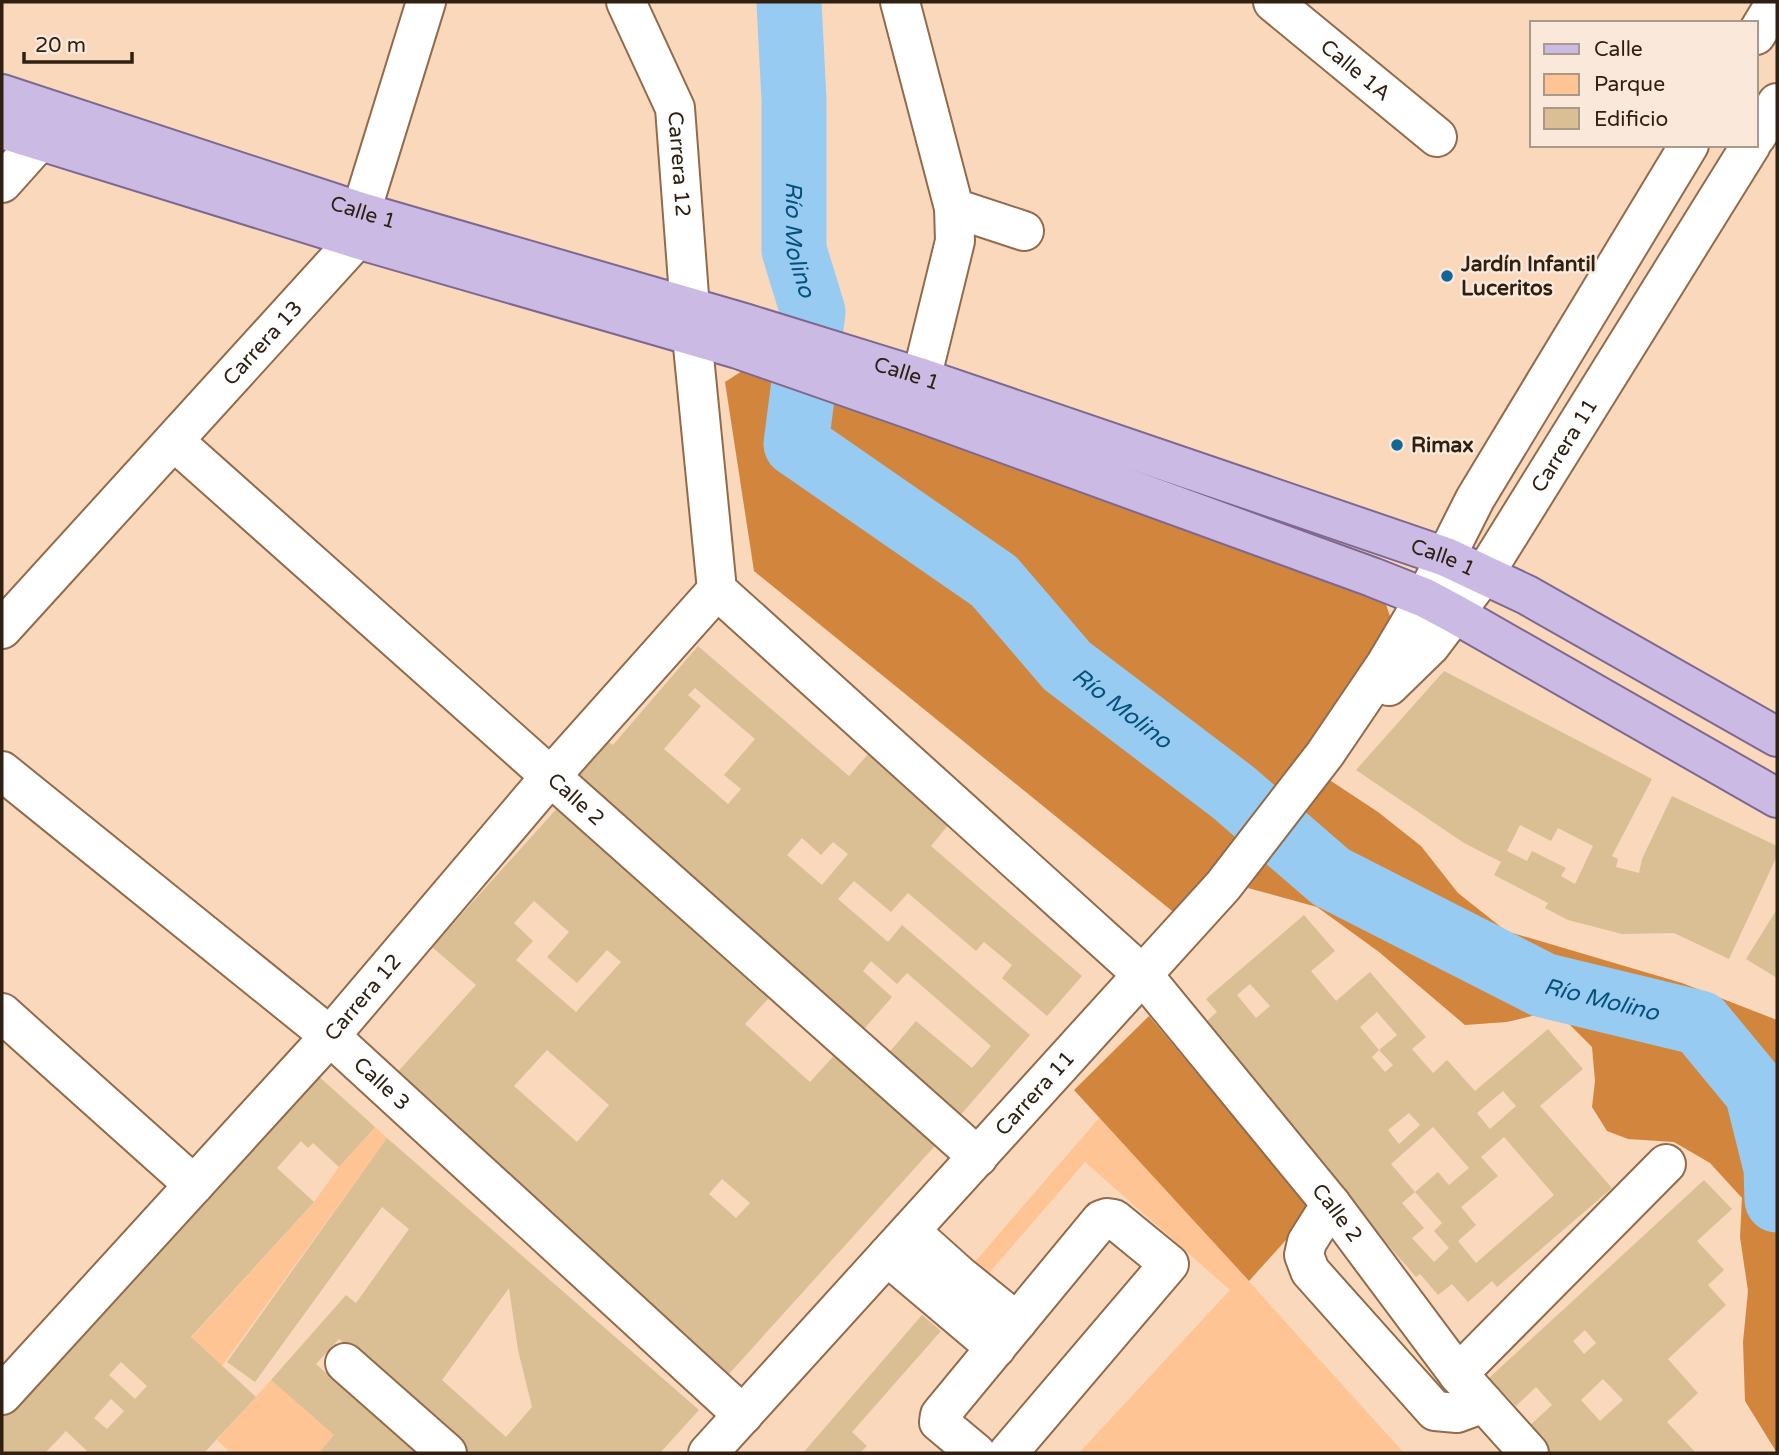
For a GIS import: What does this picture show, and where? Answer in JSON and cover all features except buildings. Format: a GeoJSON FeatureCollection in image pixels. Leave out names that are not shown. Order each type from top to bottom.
{"type":"FeatureCollection","features":[{"type":"Feature","properties":{"kind":"main road","name":"Calle 1"},"geometry":{"type":"LineString","coordinates":[[2,94],[52,128],[359,226],[741,336],[874,381],[1446,557],[1527,595],[1777,737]]}},
{"type":"Feature","properties":{"kind":"main road","name":"Calle 1"},"geometry":{"type":"LineString","coordinates":[[2,129],[52,128]]}},
{"type":"Feature","properties":{"kind":"main road","name":"Calle 1"},"geometry":{"type":"LineString","coordinates":[[917,394],[1440,606],[1777,798]]}},
{"type":"Feature","properties":{"kind":"street","name":"Carrera 13"},"geometry":{"type":"LineString","coordinates":[[2,629],[175,442],[359,226],[426,2]]}},
{"type":"Feature","properties":{"kind":"street","name":"Carrera 12"},"geometry":{"type":"LineString","coordinates":[[626,2],[675,108],[691,322]]}},
{"type":"Feature","properties":{"kind":"street"},"geometry":{"type":"LineString","coordinates":[[900,2],[954,208],[955,241],[917,394]]}},
{"type":"Feature","properties":{"kind":"street"},"geometry":{"type":"LineString","coordinates":[[1758,32],[1776,2]]}},
{"type":"Feature","properties":{"kind":"street","name":"Calle 1A"},"geometry":{"type":"LineString","coordinates":[[1282,5],[1437,137]]}},
{"type":"Feature","properties":{"kind":"street"},"geometry":{"type":"LineString","coordinates":[[1758,134],[1777,103]]}},
{"type":"Feature","properties":{"kind":"street"},"geometry":{"type":"LineString","coordinates":[[2,183],[52,128]]}},
{"type":"Feature","properties":{"kind":"street","name":"Carrera 11"},"geometry":{"type":"LineString","coordinates":[[1440,606],[1446,557],[1475,499],[1688,147]]}},
{"type":"Feature","properties":{"kind":"street","name":"Carrera 11"},"geometry":{"type":"LineString","coordinates":[[708,1453],[1223,886],[1440,606],[1485,573],[1750,147]]}},
{"type":"Feature","properties":{"kind":"street"},"geometry":{"type":"LineString","coordinates":[[954,208],[1024,231]]}},
{"type":"Feature","properties":{"kind":"street"},"geometry":{"type":"LineString","coordinates":[[691,322],[716,590],[1143,975]]}},
{"type":"Feature","properties":{"kind":"street","name":"Calle 2"},"geometry":{"type":"LineString","coordinates":[[175,442],[978,1157]]}},
{"type":"Feature","properties":{"kind":"street","name":"Carrera 12"},"geometry":{"type":"LineString","coordinates":[[2,1395],[330,1036],[550,777],[716,590]]}},
{"type":"Feature","properties":{"kind":"street","name":"Calle 3"},"geometry":{"type":"LineString","coordinates":[[2,771],[330,1036],[743,1415]]}},
{"type":"Feature","properties":{"kind":"street","name":"Calle 2"},"geometry":{"type":"LineString","coordinates":[[1143,975],[1331,1204],[1458,1374],[1529,1453]]}},
{"type":"Feature","properties":{"kind":"street"},"geometry":{"type":"LineString","coordinates":[[2,1013],[194,1185]]}},
{"type":"Feature","properties":{"kind":"street"},"geometry":{"type":"LineString","coordinates":[[1458,1374],[1666,1164]]}},
{"type":"Feature","properties":{"kind":"street"},"geometry":{"type":"LineString","coordinates":[[1331,1204],[1307,1242],[1304,1255],[1310,1270],[1436,1411],[1457,1413],[1484,1403]]}},
{"type":"Feature","properties":{"kind":"street"},"geometry":{"type":"LineString","coordinates":[[976,1453],[939,1422],[939,1419],[1101,1220],[1114,1219],[1169,1264],[1008,1453]]}},
{"type":"Feature","properties":{"kind":"street"},"geometry":{"type":"LineString","coordinates":[[899,1243],[1006,1335]]}},
{"type":"Feature","properties":{"kind":"street"},"geometry":{"type":"LineString","coordinates":[[345,1363],[447,1453]]}},
{"type":"Feature","properties":{"kind":"green space"},"geometry":{"type":"Polygon","coordinates":[[[1100,1117],[1404,1453],[1079,1453],[1230,1290],[1085,1162],[969,1296],[955,1285],[1100,1117]]]}},
{"type":"Feature","properties":{"kind":"green space"},"geometry":{"type":"Polygon","coordinates":[[[375,1127],[387,1138],[222,1366],[191,1338],[314,1202],[339,1167],[375,1127]]]}},
{"type":"Feature","properties":{"kind":"green space"},"geometry":{"type":"Polygon","coordinates":[[[271,1380],[334,1435],[321,1450],[324,1453],[231,1453],[217,1440],[271,1380]]]}},
{"type":"Feature","properties":{"kind":"shaded area"},"geometry":{"type":"Polygon","coordinates":[[[742,371],[1381,590],[1391,619],[1388,640],[1177,915],[754,571],[725,382],[742,371]]]}},
{"type":"Feature","properties":{"kind":"shaded area"},"geometry":{"type":"Polygon","coordinates":[[[1325,777],[1378,812],[1421,846],[1458,893],[1506,931],[1682,983],[1777,1020],[1777,1453],[1745,1401],[1743,1342],[1748,1291],[1740,1237],[1742,1198],[1710,1163],[1674,1142],[1628,1139],[1607,1131],[1592,1107],[1595,1081],[1592,1047],[1567,1022],[1536,1015],[1507,1022],[1465,1025],[1379,952],[1317,907],[1248,888],[1325,777]]]}},
{"type":"Feature","properties":{"kind":"shaded area"},"geometry":{"type":"Polygon","coordinates":[[[1149,1016],[1312,1211],[1249,1281],[1074,1090],[1149,1016]]]}},
{"type":"Feature","properties":{"kind":"waterway","name":"Río Molino"},"geometry":{"type":"LineString","coordinates":[[789,2],[794,100],[794,250],[813,312],[796,444],[994,581],[1067,666],[1234,793],[1331,877],[1543,985],[1700,1023],[1757,1092],[1776,1168],[1777,1200]]}},
{"type":"Feature","properties":{"kind":"place","name":"Jardín Infantil Luceritos"},"geometry":{"type":"Point","coordinates":[1447,276]}},
{"type":"Feature","properties":{"kind":"place","name":"Rimax"},"geometry":{"type":"Point","coordinates":[1397,445]}}]}
